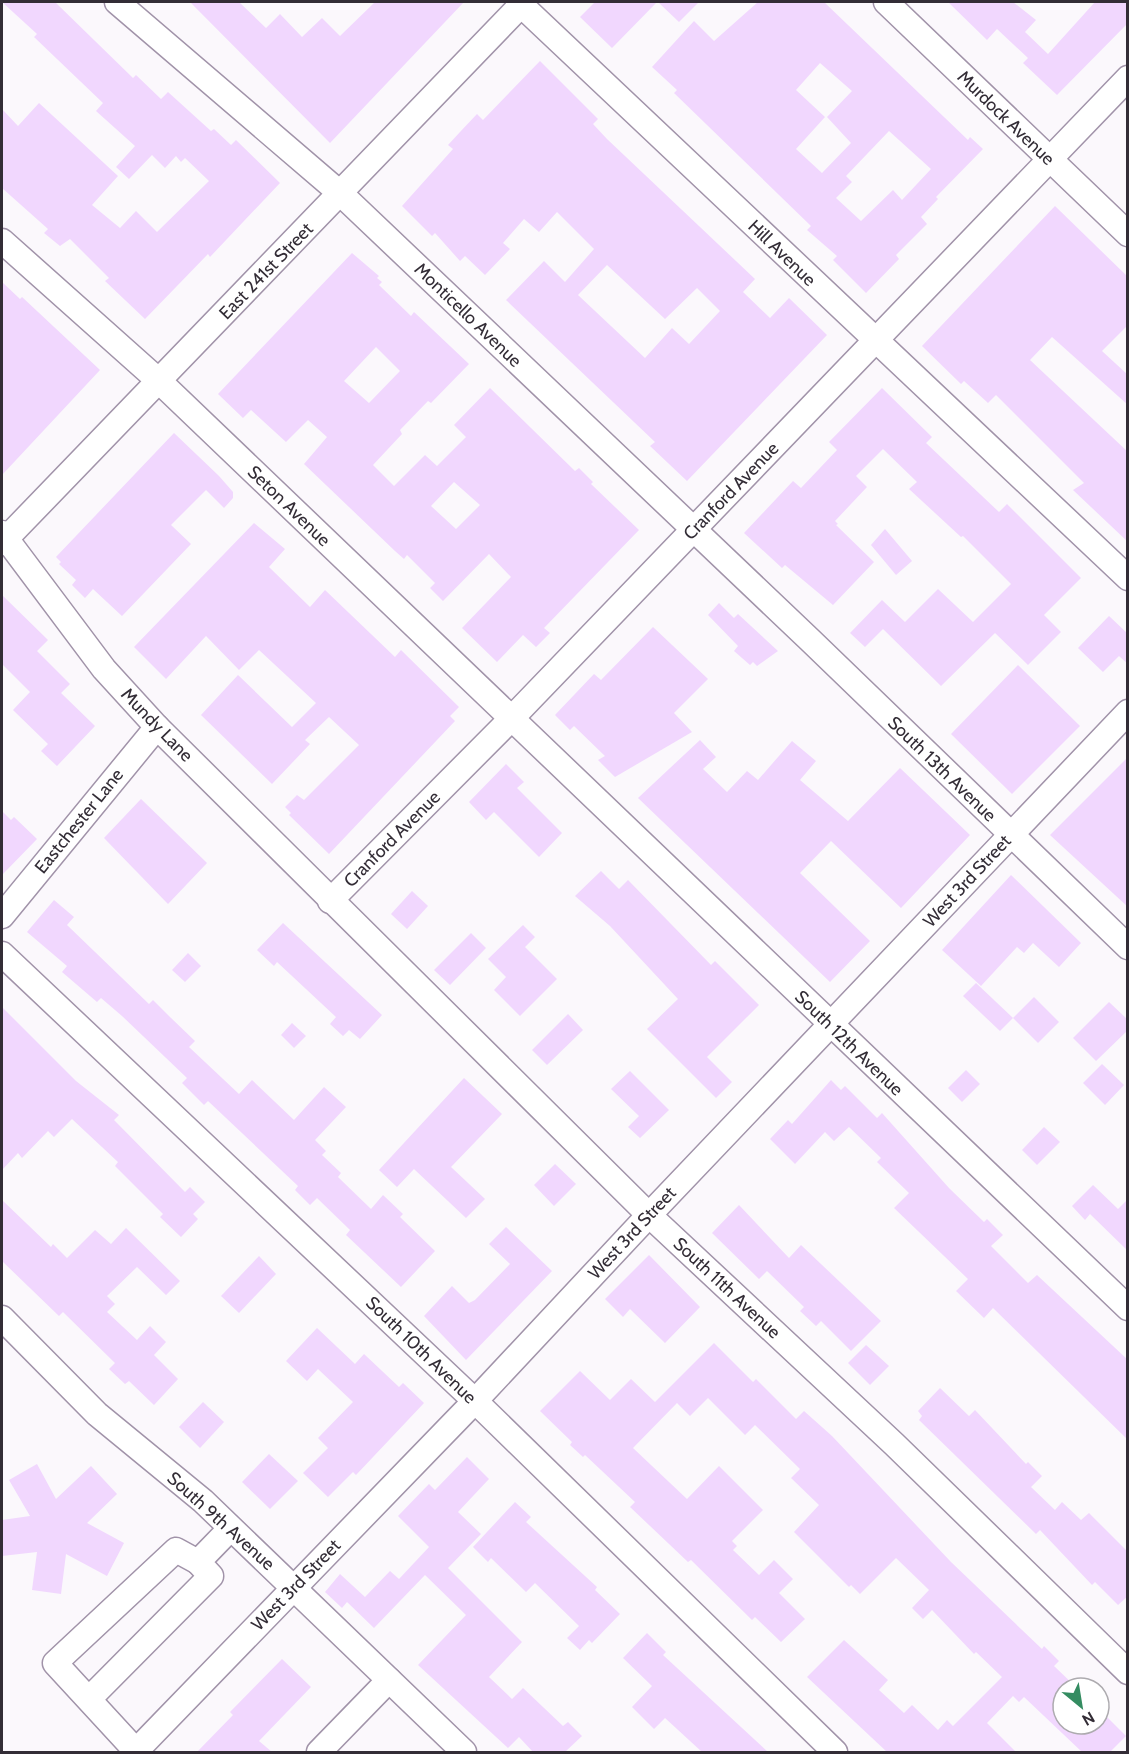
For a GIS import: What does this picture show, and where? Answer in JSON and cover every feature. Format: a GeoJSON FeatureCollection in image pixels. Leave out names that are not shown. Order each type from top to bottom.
{"type":"FeatureCollection","features":[{"type":"Feature","properties":{"kind":"street","name":"Monticello Avenue"},"geometry":{"type":"LineString","coordinates":[[117,2],[340,193],[810,640]]}},
{"type":"Feature","properties":{"kind":"street","name":"East 241st Street"},"geometry":{"type":"LineString","coordinates":[[3,538],[159,381],[521,2]]}},
{"type":"Feature","properties":{"kind":"street","name":"Hill Avenue"},"geometry":{"type":"LineString","coordinates":[[521,2],[875,341],[1128,578]]}},
{"type":"Feature","properties":{"kind":"street","name":"Murdock Avenue"},"geometry":{"type":"LineString","coordinates":[[886,2],[1128,234]]}},
{"type":"Feature","properties":{"kind":"street","name":"Cranford Avenue"},"geometry":{"type":"LineString","coordinates":[[330,901],[512,718],[1128,78]]}},
{"type":"Feature","properties":{"kind":"street","name":"Seton Avenue"},"geometry":{"type":"LineString","coordinates":[[2,241],[159,381],[572,777]]}},
{"type":"Feature","properties":{"kind":"street","name":"Mundy Lane"},"geometry":{"type":"LineString","coordinates":[[3,538],[104,669],[157,727],[330,901]]}},
{"type":"Feature","properties":{"kind":"street","name":"South 13th Avenue"},"geometry":{"type":"LineString","coordinates":[[810,640],[1010,836],[1128,947]]}},
{"type":"Feature","properties":{"kind":"street","name":"West 3rd Street"},"geometry":{"type":"LineString","coordinates":[[135,1751],[475,1401],[1128,712]]}},
{"type":"Feature","properties":{"kind":"street","name":"Eastchester Lane"},"geometry":{"type":"LineString","coordinates":[[2,916],[157,727]]}},
{"type":"Feature","properties":{"kind":"street","name":"South 12th Avenue"},"geometry":{"type":"LineString","coordinates":[[572,777],[1128,1308]]}},
{"type":"Feature","properties":{"kind":"street","name":"South 11th Avenue"},"geometry":{"type":"LineString","coordinates":[[330,901],[649,1215],[894,1443],[1128,1672]]}},
{"type":"Feature","properties":{"kind":"street","name":"South 10th Avenue"},"geometry":{"type":"LineString","coordinates":[[2,954],[475,1401],[835,1752]]}},
{"type":"Feature","properties":{"kind":"street","name":"South 9th Avenue"},"geometry":{"type":"LineString","coordinates":[[2,1318],[97,1414],[202,1501],[464,1752]]}},
{"type":"Feature","properties":{"kind":"street"},"geometry":{"type":"LineString","coordinates":[[198,1562],[230,1528]]}},
{"type":"Feature","properties":{"kind":"street"},"geometry":{"type":"LineString","coordinates":[[89,1699],[211,1576],[198,1562],[176,1550],[55,1663],[135,1751]]}},
{"type":"Feature","properties":{"kind":"street"},"geometry":{"type":"LineString","coordinates":[[319,1752],[389,1680]]}},
{"type":"Feature","properties":{"kind":"building"},"geometry":{"type":"Polygon","coordinates":[[[2,2],[55,2],[133,78],[136,75],[161,99],[168,92],[211,131],[214,129],[231,145],[236,140],[280,183],[210,257],[208,254],[145,319],[105,281],[109,278],[70,239],[60,246],[44,233],[48,229],[2,188],[2,109],[18,126],[39,103],[118,176],[92,205],[120,228],[136,211],[157,232],[209,181],[185,158],[181,162],[176,156],[165,168],[152,155],[129,179],[116,167],[135,146],[96,111],[103,103],[34,37],[37,34],[2,2]]]}},
{"type":"Feature","properties":{"kind":"building"},"geometry":{"type":"Polygon","coordinates":[[[190,2],[239,2],[266,28],[280,14],[302,37],[322,18],[340,36],[375,2],[464,2],[330,143],[190,2]]]}},
{"type":"Feature","properties":{"kind":"building"},"geometry":{"type":"Polygon","coordinates":[[[595,2],[657,2],[612,48],[580,17],[595,2]]]}},
{"type":"Feature","properties":{"kind":"building"},"geometry":{"type":"Polygon","coordinates":[[[658,2],[699,2],[679,22],[658,2]]]}},
{"type":"Feature","properties":{"kind":"building"},"geometry":{"type":"Polygon","coordinates":[[[758,2],[824,2],[968,140],[970,137],[983,149],[936,197],[938,199],[921,217],[927,224],[896,255],[899,259],[866,293],[833,260],[837,256],[807,230],[811,226],[674,93],[677,90],[652,67],[694,21],[714,41],[758,2]],[[820,63],[796,90],[825,117],[796,149],[822,173],[851,143],[827,117],[852,91],[820,63]],[[889,131],[846,176],[852,182],[836,198],[861,221],[893,190],[902,200],[931,169],[889,131]]]}},
{"type":"Feature","properties":{"kind":"building"},"geometry":{"type":"Polygon","coordinates":[[[948,2],[1013,2],[1036,20],[1025,32],[1048,54],[1095,2],[1128,2],[1128,23],[1057,95],[1023,63],[1028,58],[997,29],[987,40],[948,2]]]}},
{"type":"Feature","properties":{"kind":"building"},"geometry":{"type":"Polygon","coordinates":[[[540,61],[598,119],[593,124],[607,139],[755,279],[743,292],[770,318],[789,298],[827,335],[687,481],[650,446],[655,442],[506,300],[544,261],[565,282],[594,249],[557,212],[539,232],[524,219],[503,243],[510,249],[485,275],[465,256],[460,261],[435,233],[432,236],[402,206],[453,149],[448,145],[460,132],[477,114],[483,120],[540,61]],[[607,265],[578,295],[645,358],[672,328],[689,344],[720,311],[697,288],[665,319],[607,265]]]}},
{"type":"Feature","properties":{"kind":"building"},"geometry":{"type":"Polygon","coordinates":[[[1055,206],[1128,277],[1128,325],[1102,351],[1128,375],[1128,405],[1052,337],[1030,360],[1128,452],[1128,542],[1073,490],[1084,483],[996,395],[988,403],[964,381],[961,384],[922,346],[1055,206]]]}},
{"type":"Feature","properties":{"kind":"building"},"geometry":{"type":"Polygon","coordinates":[[[352,253],[379,276],[377,278],[382,282],[379,285],[411,316],[414,312],[469,364],[431,403],[428,401],[400,430],[402,434],[373,465],[394,486],[425,455],[437,466],[466,437],[454,425],[490,388],[575,471],[579,468],[593,482],[591,484],[639,530],[544,628],[550,633],[536,647],[523,635],[497,662],[462,628],[511,577],[489,554],[443,601],[430,588],[435,583],[407,555],[404,559],[304,464],[327,437],[308,420],[286,442],[251,410],[243,418],[218,394],[352,253]],[[376,347],[344,381],[369,403],[400,371],[376,347]],[[454,482],[431,506],[456,529],[480,505],[454,482]]]}},
{"type":"Feature","properties":{"kind":"building"},"geometry":{"type":"Polygon","coordinates":[[[2,282],[20,299],[22,297],[100,370],[2,475],[2,282]]]}},
{"type":"Feature","properties":{"kind":"building"},"geometry":{"type":"Polygon","coordinates":[[[882,388],[932,437],[926,443],[999,512],[1007,504],[1081,578],[1044,615],[1061,632],[1028,665],[995,633],[941,686],[883,629],[865,647],[850,633],[882,600],[905,622],[938,589],[973,622],[1011,584],[963,536],[961,537],[909,489],[917,482],[883,449],[856,476],[867,487],[835,521],[838,524],[836,525],[874,562],[833,605],[785,565],[782,568],[744,533],[793,481],[801,488],[837,450],[829,442],[882,388]]]}},
{"type":"Feature","properties":{"kind":"building"},"geometry":{"type":"Polygon","coordinates":[[[174,433],[219,476],[233,492],[233,498],[224,508],[206,490],[171,525],[191,544],[122,616],[93,589],[85,598],[72,585],[76,580],[59,564],[61,562],[56,557],[174,433]]]}},
{"type":"Feature","properties":{"kind":"building"},"geometry":{"type":"Polygon","coordinates":[[[254,523],[285,549],[269,567],[310,607],[325,590],[395,657],[401,650],[459,707],[450,716],[455,721],[329,854],[289,815],[291,813],[285,807],[297,795],[304,800],[359,745],[329,717],[305,740],[310,744],[272,784],[201,715],[238,675],[292,727],[316,703],[259,650],[239,670],[206,636],[166,679],[134,647],[254,523]]]}},
{"type":"Feature","properties":{"kind":"building"},"geometry":{"type":"Polygon","coordinates":[[[885,529],[912,561],[896,575],[871,545],[885,529]]]}},
{"type":"Feature","properties":{"kind":"building"},"geometry":{"type":"Polygon","coordinates":[[[2,595],[48,640],[37,651],[70,684],[61,693],[95,726],[57,766],[41,751],[48,744],[13,710],[30,692],[2,664],[2,595]]]}},
{"type":"Feature","properties":{"kind":"building"},"geometry":{"type":"Polygon","coordinates":[[[719,603],[734,618],[738,614],[778,651],[757,666],[753,662],[750,665],[734,651],[738,646],[708,615],[719,603]]]}},
{"type":"Feature","properties":{"kind":"building"},"geometry":{"type":"Polygon","coordinates":[[[1109,616],[1128,634],[1128,664],[1119,656],[1103,672],[1078,648],[1109,616]]]}},
{"type":"Feature","properties":{"kind":"building"},"geometry":{"type":"Polygon","coordinates":[[[653,627],[708,679],[674,713],[692,732],[615,777],[598,760],[605,756],[574,726],[570,730],[555,715],[594,674],[601,680],[653,627]]]}},
{"type":"Feature","properties":{"kind":"building"},"geometry":{"type":"Polygon","coordinates":[[[1018,665],[1080,726],[1012,794],[951,734],[1018,665]]]}},
{"type":"Feature","properties":{"kind":"building"},"geometry":{"type":"Polygon","coordinates":[[[700,740],[716,757],[703,769],[727,792],[747,771],[758,780],[792,741],[816,761],[800,780],[848,821],[900,768],[970,835],[901,908],[831,841],[800,873],[870,941],[830,982],[638,798],[700,740]]]}},
{"type":"Feature","properties":{"kind":"building"},"geometry":{"type":"Polygon","coordinates":[[[1128,757],[1128,907],[1050,835],[1128,757]]]}},
{"type":"Feature","properties":{"kind":"building"},"geometry":{"type":"Polygon","coordinates":[[[506,764],[524,782],[517,788],[562,833],[539,857],[494,812],[486,820],[469,802],[506,764]]]}},
{"type":"Feature","properties":{"kind":"building"},"geometry":{"type":"Polygon","coordinates":[[[141,799],[207,863],[168,904],[104,838],[141,799]]]}},
{"type":"Feature","properties":{"kind":"building"},"geometry":{"type":"Polygon","coordinates":[[[2,811],[11,820],[14,817],[37,839],[2,875],[2,811]]]}},
{"type":"Feature","properties":{"kind":"building"},"geometry":{"type":"Polygon","coordinates":[[[601,871],[619,889],[628,880],[711,965],[715,961],[759,1005],[707,1057],[732,1082],[716,1098],[647,1029],[678,999],[610,926],[575,896],[601,871]]]}},
{"type":"Feature","properties":{"kind":"building"},"geometry":{"type":"Polygon","coordinates":[[[1011,875],[1081,943],[1059,967],[1033,943],[1024,953],[1017,947],[981,986],[942,950],[1011,875]]]}},
{"type":"Feature","properties":{"kind":"building"},"geometry":{"type":"Polygon","coordinates":[[[412,891],[428,906],[407,929],[391,914],[412,891]]]}},
{"type":"Feature","properties":{"kind":"building"},"geometry":{"type":"Polygon","coordinates":[[[54,900],[74,917],[67,925],[149,1004],[153,1000],[195,1041],[189,1047],[239,1094],[252,1080],[294,1120],[324,1087],[346,1107],[315,1140],[326,1151],[322,1155],[341,1173],[338,1177],[371,1209],[383,1195],[403,1214],[400,1217],[435,1251],[401,1287],[346,1235],[350,1230],[317,1198],[310,1205],[295,1190],[298,1186],[208,1101],[204,1105],[182,1083],[187,1078],[122,1016],[101,998],[97,1002],[62,972],[67,966],[27,932],[54,900]]]}},
{"type":"Feature","properties":{"kind":"building"},"geometry":{"type":"Polygon","coordinates":[[[283,923],[382,1015],[360,1039],[349,1030],[343,1036],[330,1024],[336,1017],[277,962],[274,966],[257,950],[283,923]]]}},
{"type":"Feature","properties":{"kind":"building"},"geometry":{"type":"Polygon","coordinates":[[[523,925],[535,937],[525,947],[557,979],[520,1016],[494,990],[506,977],[488,959],[523,925]]]}},
{"type":"Feature","properties":{"kind":"building"},"geometry":{"type":"Polygon","coordinates":[[[471,933],[486,948],[450,985],[434,970],[471,933]]]}},
{"type":"Feature","properties":{"kind":"building"},"geometry":{"type":"Polygon","coordinates":[[[188,953],[201,966],[185,982],[172,970],[188,953]]]}},
{"type":"Feature","properties":{"kind":"building"},"geometry":{"type":"Polygon","coordinates":[[[976,983],[1013,1018],[1000,1031],[963,996],[976,983]]]}},
{"type":"Feature","properties":{"kind":"building"},"geometry":{"type":"Polygon","coordinates":[[[1034,997],[1059,1022],[1038,1043],[1013,1018],[1034,997]]]}},
{"type":"Feature","properties":{"kind":"building"},"geometry":{"type":"Polygon","coordinates":[[[1109,1002],[1128,1020],[1128,1030],[1096,1061],[1073,1038],[1109,1002]]]}},
{"type":"Feature","properties":{"kind":"building"},"geometry":{"type":"Polygon","coordinates":[[[2,1007],[76,1081],[119,1115],[114,1120],[185,1192],[190,1187],[205,1202],[193,1214],[198,1219],[181,1237],[160,1217],[163,1214],[115,1166],[118,1162],[72,1119],[54,1137],[48,1131],[22,1158],[18,1153],[2,1170],[2,1007]]]}},
{"type":"Feature","properties":{"kind":"building"},"geometry":{"type":"Polygon","coordinates":[[[568,1014],[583,1030],[547,1065],[532,1050],[568,1014]]]}},
{"type":"Feature","properties":{"kind":"building"},"geometry":{"type":"Polygon","coordinates":[[[292,1023],[306,1036],[294,1048],[281,1035],[292,1023]]]}},
{"type":"Feature","properties":{"kind":"building"},"geometry":{"type":"Polygon","coordinates":[[[1102,1064],[1124,1085],[1105,1105],[1083,1083],[1102,1064]]]}},
{"type":"Feature","properties":{"kind":"building"},"geometry":{"type":"Polygon","coordinates":[[[966,1070],[980,1084],[962,1102],[948,1088],[966,1070]]]}},
{"type":"Feature","properties":{"kind":"building"},"geometry":{"type":"Polygon","coordinates":[[[630,1071],[669,1110],[640,1138],[628,1127],[639,1116],[611,1089],[630,1071]]]}},
{"type":"Feature","properties":{"kind":"building"},"geometry":{"type":"Polygon","coordinates":[[[464,1078],[502,1114],[451,1167],[485,1199],[466,1218],[414,1169],[397,1187],[379,1170],[464,1078]]]}},
{"type":"Feature","properties":{"kind":"building"},"geometry":{"type":"Polygon","coordinates":[[[831,1080],[841,1090],[845,1086],[877,1118],[882,1113],[949,1188],[984,1222],[987,1219],[1003,1235],[991,1246],[1028,1283],[1037,1275],[1128,1360],[1128,1440],[993,1308],[984,1318],[956,1291],[968,1279],[894,1208],[909,1193],[877,1162],[881,1158],[849,1127],[834,1141],[825,1132],[795,1164],[770,1139],[788,1120],[792,1124],[831,1080]]]}},
{"type":"Feature","properties":{"kind":"building"},"geometry":{"type":"Polygon","coordinates":[[[1044,1127],[1060,1142],[1037,1165],[1022,1150],[1044,1127]]]}},
{"type":"Feature","properties":{"kind":"building"},"geometry":{"type":"Polygon","coordinates":[[[555,1164],[576,1184],[554,1206],[534,1185],[555,1164]]]}},
{"type":"Feature","properties":{"kind":"building"},"geometry":{"type":"Polygon","coordinates":[[[1093,1185],[1118,1209],[1128,1199],[1128,1251],[1090,1214],[1085,1220],[1072,1206],[1093,1185]]]}},
{"type":"Feature","properties":{"kind":"building"},"geometry":{"type":"Polygon","coordinates":[[[2,1200],[51,1247],[53,1244],[67,1258],[95,1230],[111,1244],[126,1228],[180,1281],[166,1295],[137,1267],[107,1296],[115,1304],[107,1312],[137,1340],[150,1326],[166,1342],[154,1355],[178,1379],[154,1405],[129,1381],[125,1384],[109,1369],[115,1363],[63,1312],[59,1316],[2,1261],[2,1200]]]}},
{"type":"Feature","properties":{"kind":"building"},"geometry":{"type":"Polygon","coordinates":[[[739,1205],[789,1258],[801,1245],[881,1321],[851,1351],[821,1321],[816,1326],[800,1311],[804,1307],[767,1271],[759,1279],[712,1233],[739,1205]]]}},
{"type":"Feature","properties":{"kind":"building"},"geometry":{"type":"Polygon","coordinates":[[[506,1227],[552,1271],[466,1360],[424,1316],[452,1286],[469,1303],[475,1300],[510,1264],[489,1244],[506,1227]]]}},
{"type":"Feature","properties":{"kind":"building"},"geometry":{"type":"Polygon","coordinates":[[[649,1255],[700,1307],[665,1343],[630,1309],[623,1317],[605,1299],[649,1255]]]}},
{"type":"Feature","properties":{"kind":"building"},"geometry":{"type":"Polygon","coordinates":[[[259,1256],[276,1274],[239,1313],[221,1296],[259,1256]]]}},
{"type":"Feature","properties":{"kind":"building"},"geometry":{"type":"Polygon","coordinates":[[[317,1328],[355,1364],[364,1354],[399,1387],[403,1383],[424,1403],[356,1475],[353,1472],[328,1497],[303,1473],[328,1448],[318,1438],[353,1402],[318,1369],[307,1381],[286,1361],[317,1328]]]}},
{"type":"Feature","properties":{"kind":"building"},"geometry":{"type":"Polygon","coordinates":[[[714,1343],[753,1382],[756,1379],[796,1419],[804,1411],[832,1436],[951,1562],[1042,1649],[1044,1646],[1059,1661],[1054,1666],[1064,1676],[1051,1676],[1051,1723],[1024,1697],[1019,1702],[1013,1696],[987,1723],[1016,1752],[887,1752],[807,1677],[844,1640],[888,1680],[879,1690],[904,1713],[912,1705],[938,1730],[947,1720],[953,1726],[1002,1677],[976,1652],[974,1654],[932,1610],[923,1619],[912,1608],[929,1590],[896,1558],[860,1594],[851,1585],[849,1587],[794,1532],[819,1505],[791,1478],[800,1469],[755,1425],[745,1435],[708,1398],[690,1416],[677,1403],[633,1448],[687,1499],[719,1466],[763,1510],[732,1541],[737,1546],[733,1550],[759,1575],[774,1560],[793,1579],[779,1593],[805,1619],[781,1642],[755,1617],[752,1620],[691,1560],[688,1562],[630,1507],[635,1502],[585,1455],[583,1457],[570,1445],[572,1442],[540,1411],[580,1371],[610,1400],[631,1379],[655,1402],[714,1343]]]}},
{"type":"Feature","properties":{"kind":"building"},"geometry":{"type":"Polygon","coordinates":[[[866,1345],[889,1366],[870,1385],[848,1363],[866,1345]]]}},
{"type":"Feature","properties":{"kind":"building"},"geometry":{"type":"Polygon","coordinates":[[[940,1388],[969,1416],[975,1410],[1026,1464],[1028,1462],[1042,1476],[1031,1487],[1055,1510],[1062,1502],[1081,1520],[1089,1513],[1128,1552],[1128,1596],[1118,1605],[1095,1582],[1092,1585],[1040,1530],[1036,1534],[919,1420],[922,1416],[918,1411],[940,1388]]]}},
{"type":"Feature","properties":{"kind":"building"},"geometry":{"type":"Polygon","coordinates":[[[203,1402],[224,1422],[200,1448],[179,1427],[203,1402]]]}},
{"type":"Feature","properties":{"kind":"building"},"geometry":{"type":"Polygon","coordinates":[[[269,1454],[298,1481],[270,1509],[242,1482],[269,1454]]]}},
{"type":"Feature","properties":{"kind":"building"},"geometry":{"type":"Polygon","coordinates":[[[467,1457],[489,1479],[458,1512],[481,1534],[448,1568],[522,1642],[489,1677],[512,1699],[523,1688],[563,1726],[568,1722],[582,1736],[565,1752],[533,1752],[519,1737],[508,1748],[418,1665],[466,1615],[425,1575],[374,1628],[347,1602],[342,1608],[325,1592],[340,1574],[365,1597],[390,1571],[399,1579],[429,1547],[398,1516],[429,1484],[435,1490],[467,1457]]]}},
{"type":"Feature","properties":{"kind":"building"},"geometry":{"type":"Polygon","coordinates":[[[37,1464],[56,1499],[91,1466],[117,1494],[87,1523],[124,1543],[107,1576],[66,1554],[61,1594],[32,1590],[37,1552],[2,1556],[2,1520],[30,1516],[9,1480],[37,1464]]]}},
{"type":"Feature","properties":{"kind":"building"},"geometry":{"type":"Polygon","coordinates":[[[515,1502],[531,1517],[526,1522],[597,1587],[595,1590],[620,1614],[592,1643],[589,1640],[580,1650],[567,1638],[579,1626],[535,1583],[526,1592],[491,1558],[488,1562],[473,1547],[515,1502]]]}},
{"type":"Feature","properties":{"kind":"building"},"geometry":{"type":"Polygon","coordinates":[[[647,1633],[666,1652],[663,1655],[768,1752],[702,1752],[665,1718],[654,1729],[632,1707],[652,1686],[623,1658],[647,1633]]]}},
{"type":"Feature","properties":{"kind":"building"},"geometry":{"type":"Polygon","coordinates":[[[282,1659],[311,1687],[259,1741],[272,1752],[197,1752],[233,1715],[230,1712],[282,1659]]]}},
{"type":"Feature","properties":{"kind":"building"},"geometry":{"type":"Polygon","coordinates":[[[1111,1721],[1126,1736],[1110,1752],[1082,1752],[1065,1736],[1111,1736],[1111,1721]]]}}]}
